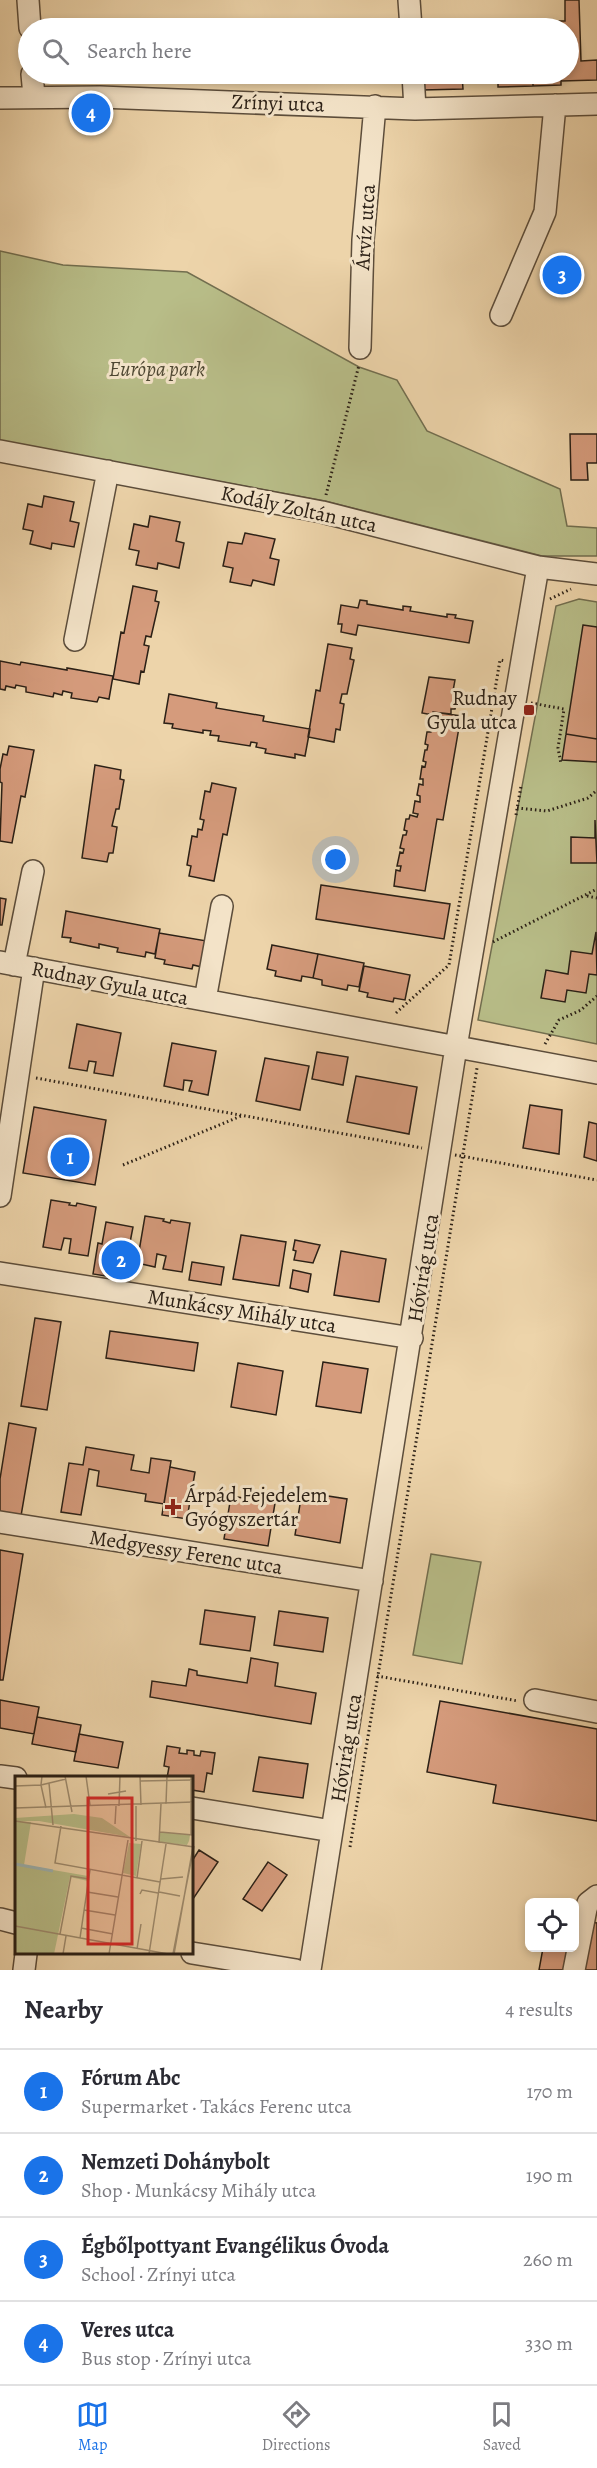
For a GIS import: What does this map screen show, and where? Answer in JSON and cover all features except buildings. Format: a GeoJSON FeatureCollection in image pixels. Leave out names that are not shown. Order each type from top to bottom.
{"type":"FeatureCollection","features":[{"type":"Feature","properties":{"kind":"street"},"geometry":{"type":"LineString","coordinates":[[28,0],[29,18]]}},
{"type":"Feature","properties":{"kind":"street"},"geometry":{"type":"LineString","coordinates":[[409,0],[410,18]]}},
{"type":"Feature","properties":{"kind":"street"},"geometry":{"type":"LineString","coordinates":[[33,84],[34,96]]}},
{"type":"Feature","properties":{"kind":"street"},"geometry":{"type":"LineString","coordinates":[[414,84],[415,109]]}},
{"type":"Feature","properties":{"kind":"street","name":"Zrínyi utca"},"geometry":{"type":"LineString","coordinates":[[0,98],[34,96],[415,109],[597,104]]}},
{"type":"Feature","properties":{"kind":"street"},"geometry":{"type":"LineString","coordinates":[[501,315],[545,212],[555,105]]}},
{"type":"Feature","properties":{"kind":"street","name":"Árvíz utca"},"geometry":{"type":"LineString","coordinates":[[360,348],[363,240],[375,106]]}},
{"type":"Feature","properties":{"kind":"street","name":"Kodály Zoltán utca"},"geometry":{"type":"LineString","coordinates":[[0,451],[322,512],[538,567],[597,574]]}},
{"type":"Feature","properties":{"kind":"street"},"geometry":{"type":"LineString","coordinates":[[75,640],[108,471]]}},
{"type":"Feature","properties":{"kind":"street","name":"Hóvirág utca"},"geometry":{"type":"LineString","coordinates":[[310,1970],[332,1831],[368,1674],[372,1581],[456,1047],[507,807],[515,701],[538,567]]}},
{"type":"Feature","properties":{"kind":"street","name":"Rudnay Gyula utca"},"geometry":{"type":"LineString","coordinates":[[33,871],[16,965],[597,1073]]}},
{"type":"Feature","properties":{"kind":"street","name":"Rudnay Gyula utca"},"geometry":{"type":"LineString","coordinates":[[205,1000],[222,906]]}},
{"type":"Feature","properties":{"kind":"street"},"geometry":{"type":"LineString","coordinates":[[0,1196],[8,1099],[20,1075],[16,965]]}},
{"type":"Feature","properties":{"kind":"street","name":"Munkácsy Mihály utca"},"geometry":{"type":"LineString","coordinates":[[0,1273],[412,1338]]}},
{"type":"Feature","properties":{"kind":"street","name":"Medgyessy Ferenc utca"},"geometry":{"type":"LineString","coordinates":[[0,1522],[372,1581]]}},
{"type":"Feature","properties":{"kind":"street"},"geometry":{"type":"LineString","coordinates":[[535,1700],[597,1712]]}},
{"type":"Feature","properties":{"kind":"street"},"geometry":{"type":"LineString","coordinates":[[0,1776],[15,1778]]}},
{"type":"Feature","properties":{"kind":"street"},"geometry":{"type":"LineString","coordinates":[[194,1808],[332,1831]]}},
{"type":"Feature","properties":{"kind":"street"},"geometry":{"type":"LineString","coordinates":[[574,1970],[586,1909],[597,1896]]}},
{"type":"Feature","properties":{"kind":"street"},"geometry":{"type":"LineString","coordinates":[[0,1919],[15,1923]]}},
{"type":"Feature","properties":{"kind":"street"},"geometry":{"type":"LineString","coordinates":[[194,1953],[296,1970]]}},
{"type":"Feature","properties":{"kind":"street"},"geometry":{"type":"LineString","coordinates":[[24,1970],[26,1955]]}},
{"type":"Feature","properties":{"kind":"path"},"geometry":{"type":"LineString","coordinates":[[322,512],[359,367],[360,348]]}},
{"type":"Feature","properties":{"kind":"path"},"geometry":{"type":"LineString","coordinates":[[550,599],[572,589],[580,590]]}},
{"type":"Feature","properties":{"kind":"path"},"geometry":{"type":"LineString","coordinates":[[396,1013],[449,966],[500,660],[521,663]]}},
{"type":"Feature","properties":{"kind":"path"},"geometry":{"type":"LineString","coordinates":[[515,701],[564,709],[558,748],[561,764]]}},
{"type":"Feature","properties":{"kind":"path"},"geometry":{"type":"LineString","coordinates":[[507,807],[521,785]]}},
{"type":"Feature","properties":{"kind":"path"},"geometry":{"type":"LineString","coordinates":[[507,807],[547,811],[588,798],[597,790]]}},
{"type":"Feature","properties":{"kind":"path"},"geometry":{"type":"LineString","coordinates":[[507,807],[515,819]]}},
{"type":"Feature","properties":{"kind":"path"},"geometry":{"type":"LineString","coordinates":[[491,933],[489,944],[597,890]]}},
{"type":"Feature","properties":{"kind":"path"},"geometry":{"type":"LineString","coordinates":[[586,895],[597,898]]}},
{"type":"Feature","properties":{"kind":"path"},"geometry":{"type":"LineString","coordinates":[[537,1062],[559,1020],[582,1010],[597,996]]}},
{"type":"Feature","properties":{"kind":"path"},"geometry":{"type":"LineString","coordinates":[[349,1852],[368,1674],[480,1051]]}},
{"type":"Feature","properties":{"kind":"path"},"geometry":{"type":"LineString","coordinates":[[20,1075],[597,1180]]}},
{"type":"Feature","properties":{"kind":"path"},"geometry":{"type":"LineString","coordinates":[[123,1165],[242,1116]]}},
{"type":"Feature","properties":{"kind":"path"},"geometry":{"type":"LineString","coordinates":[[368,1674],[526,1702],[535,1700]]}},
{"type":"Feature","properties":{"kind":"green space","name":"Európa park"},"geometry":{"type":"Polygon","coordinates":[[[0,251],[63,265],[187,272],[359,367],[397,380],[427,431],[560,489],[567,526],[597,528],[597,556],[542,556],[325,501],[0,441],[0,251]]]}},
{"type":"Feature","properties":{"kind":"green space"},"geometry":{"type":"Polygon","coordinates":[[[579,599],[597,602],[597,1044],[478,1020],[556,606],[579,599]]]}},
{"type":"Feature","properties":{"kind":"green space"},"geometry":{"type":"Polygon","coordinates":[[[431,1554],[481,1562],[462,1664],[413,1655],[431,1554]]]}},
{"type":"Feature","properties":{"kind":"place","name":"Veres utca"},"geometry":{"type":"Point","coordinates":[91,113]}},
{"type":"Feature","properties":{"kind":"place","name":"Égbőlpottyant Evangélikus Óvoda"},"geometry":{"type":"Point","coordinates":[562,275]}},
{"type":"Feature","properties":{"kind":"place","name":"Rudnay Gyula utca"},"geometry":{"type":"Point","coordinates":[529,710]}},
{"type":"Feature","properties":{"kind":"place","name":"Fórum Abc"},"geometry":{"type":"Point","coordinates":[70,1157]}},
{"type":"Feature","properties":{"kind":"place","name":"Nemzeti Dohánybolt"},"geometry":{"type":"Point","coordinates":[121,1260]}},
{"type":"Feature","properties":{"kind":"place","name":"Árpád Fejedelem Gyógyszertár"},"geometry":{"type":"Point","coordinates":[173,1507]}}]}
